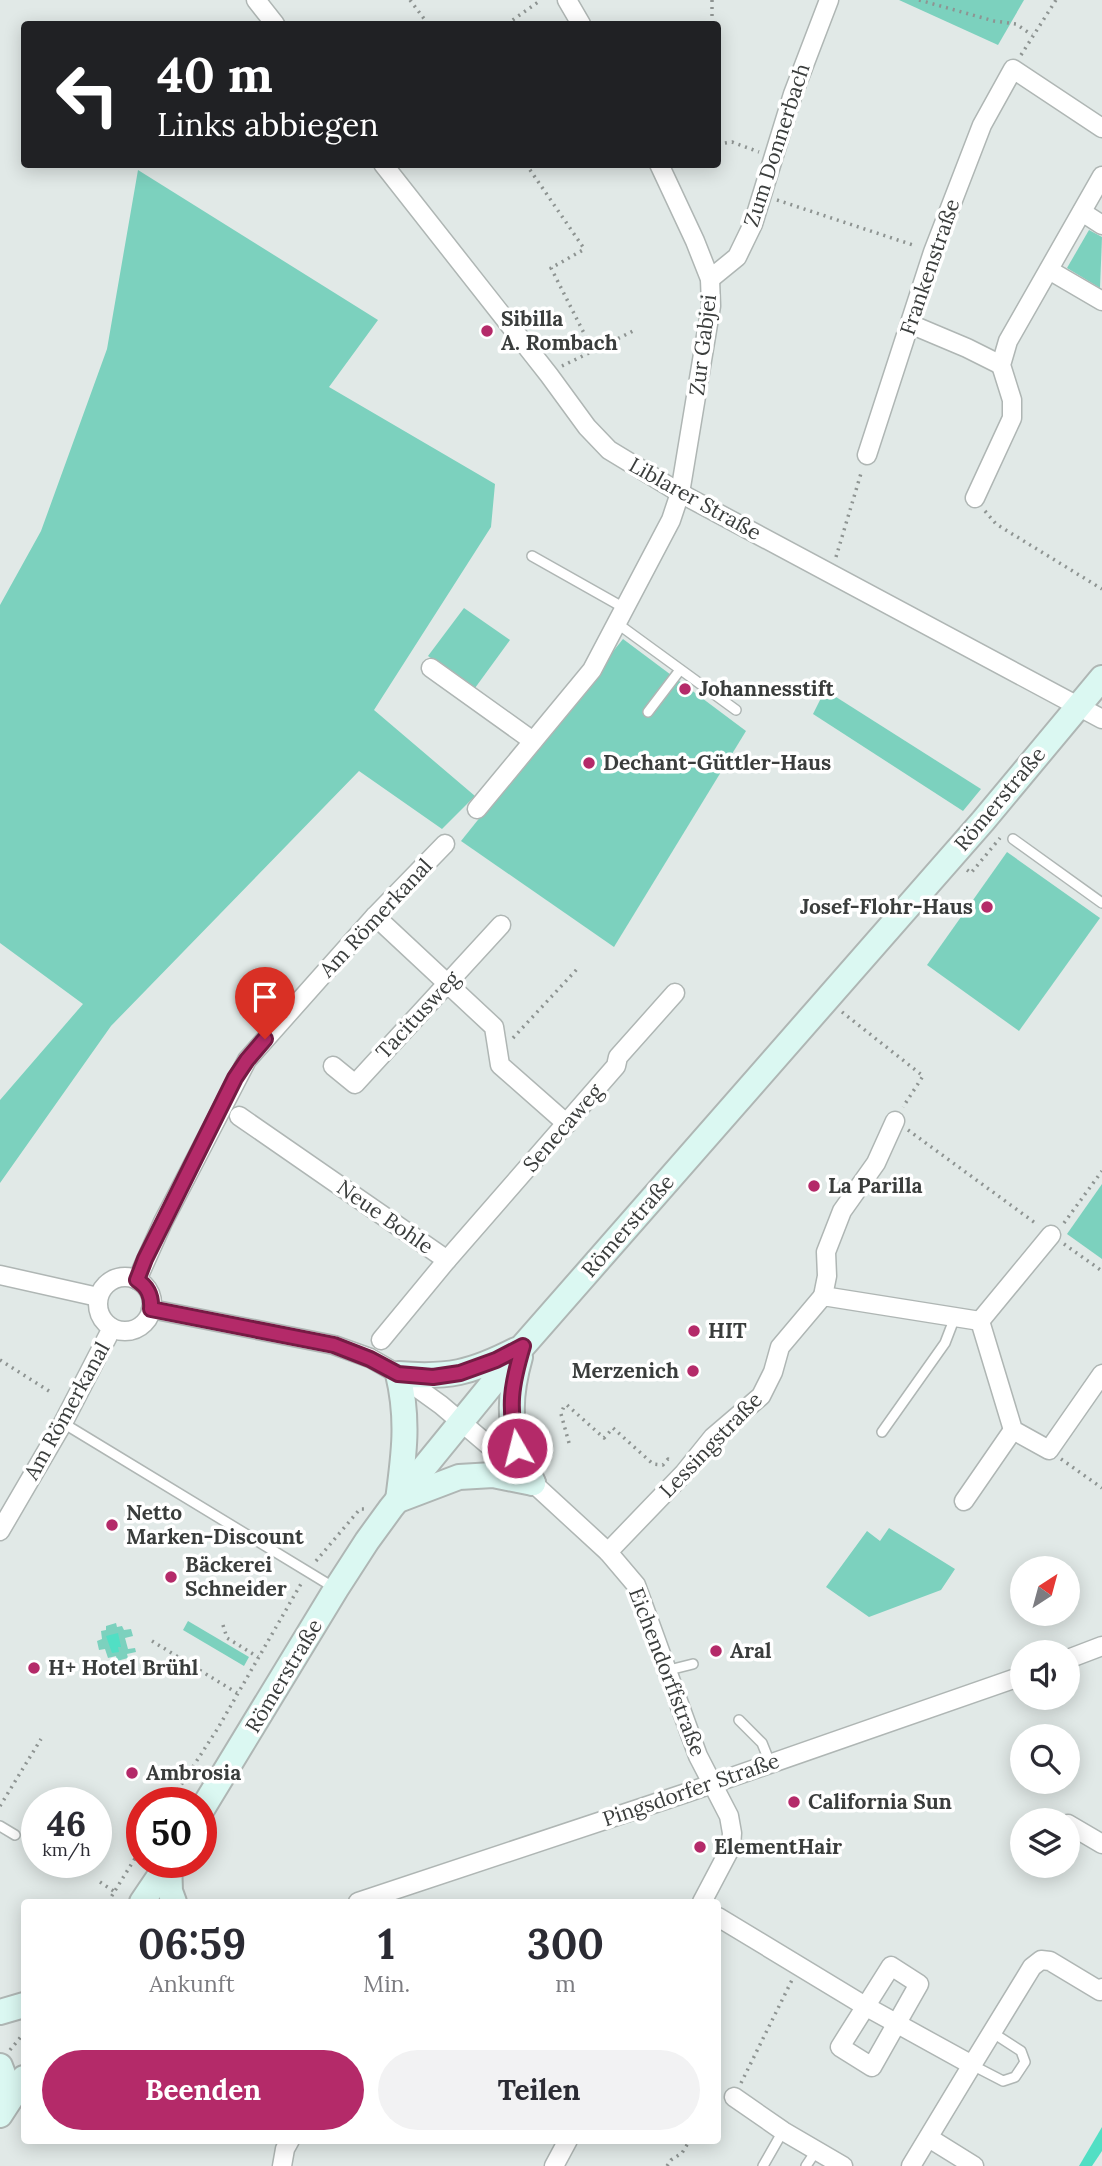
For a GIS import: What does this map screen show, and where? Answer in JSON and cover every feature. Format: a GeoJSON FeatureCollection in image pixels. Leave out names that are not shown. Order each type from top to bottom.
{"type":"FeatureCollection","features":[{"type":"Feature","properties":{"kind":"main road","name":"Römerstraße"},"geometry":{"type":"LineString","coordinates":[[216,1787],[336,1589],[394,1504],[523,1346],[827,1000],[1102,678]]}},
{"type":"Feature","properties":{"kind":"main road"},"geometry":{"type":"LineString","coordinates":[[394,1504],[406,1433],[404,1399],[398,1374],[433,1377],[460,1373],[496,1360],[523,1346]]}},
{"type":"Feature","properties":{"kind":"main road"},"geometry":{"type":"LineString","coordinates":[[523,1346],[512,1385],[512,1423],[517,1448],[533,1483]]}},
{"type":"Feature","properties":{"kind":"main road"},"geometry":{"type":"LineString","coordinates":[[394,1504],[459,1477],[493,1475],[533,1483]]}},
{"type":"Feature","properties":{"kind":"main road"},"geometry":{"type":"LineString","coordinates":[[144,1899],[158,1878]]}},
{"type":"Feature","properties":{"kind":"main road"},"geometry":{"type":"LineString","coordinates":[[170,1878],[173,1899]]}},
{"type":"Feature","properties":{"kind":"main road"},"geometry":{"type":"LineString","coordinates":[[0,2012],[21,2006]]}},
{"type":"Feature","properties":{"kind":"main road"},"geometry":{"type":"LineString","coordinates":[[0,2066],[5,2079],[4,2109]]}},
{"type":"Feature","properties":{"kind":"main road"},"geometry":{"type":"LineString","coordinates":[[4,2109],[21,2083]]}},
{"type":"Feature","properties":{"kind":"street"},"geometry":{"type":"LineString","coordinates":[[256,0],[273,21]]}},
{"type":"Feature","properties":{"kind":"street"},"geometry":{"type":"LineString","coordinates":[[567,0],[579,21]]}},
{"type":"Feature","properties":{"kind":"street","name":"Zum Donnerbach"},"geometry":{"type":"LineString","coordinates":[[710,279],[737,257],[753,224],[772,156],[829,0]]}},
{"type":"Feature","properties":{"kind":"street"},"geometry":{"type":"LineString","coordinates":[[1013,69],[1102,128]]}},
{"type":"Feature","properties":{"kind":"street","name":"Frankenstraße"},"geometry":{"type":"LineString","coordinates":[[867,455],[933,251],[982,125],[1013,69]]}},
{"type":"Feature","properties":{"kind":"street","name":"Liblarer Straße"},"geometry":{"type":"LineString","coordinates":[[386,168],[587,427],[609,450],[680,493],[1102,719]]}},
{"type":"Feature","properties":{"kind":"street","name":"Zur Gabjei"},"geometry":{"type":"LineString","coordinates":[[477,809],[592,670],[671,520],[680,493],[711,306],[710,279],[661,168]]}},
{"type":"Feature","properties":{"kind":"street"},"geometry":{"type":"LineString","coordinates":[[975,498],[1012,418],[1012,400],[1001,365],[1008,341],[1102,176]]}},
{"type":"Feature","properties":{"kind":"street"},"geometry":{"type":"LineString","coordinates":[[1082,212],[1102,225]]}},
{"type":"Feature","properties":{"kind":"street"},"geometry":{"type":"LineString","coordinates":[[1049,270],[1102,301]]}},
{"type":"Feature","properties":{"kind":"street"},"geometry":{"type":"LineString","coordinates":[[910,324],[1001,365]]}},
{"type":"Feature","properties":{"kind":"street"},"geometry":{"type":"LineString","coordinates":[[431,668],[533,741]]}},
{"type":"Feature","properties":{"kind":"street","name":"Am Römerkanal"},"geometry":{"type":"LineString","coordinates":[[137,1280],[235,1078],[247,1060],[374,916],[445,844]]}},
{"type":"Feature","properties":{"kind":"street"},"geometry":{"type":"LineString","coordinates":[[374,916],[494,1027],[500,1065],[567,1124]]}},
{"type":"Feature","properties":{"kind":"street","name":"Tacitusweg"},"geometry":{"type":"LineString","coordinates":[[333,1066],[355,1084],[501,925]]}},
{"type":"Feature","properties":{"kind":"street","name":"Senecaweg"},"geometry":{"type":"LineString","coordinates":[[447,1260],[567,1124],[616,1066],[618,1056],[675,993]]}},
{"type":"Feature","properties":{"kind":"street","name":"Neue Bohle"},"geometry":{"type":"LineString","coordinates":[[239,1116],[447,1260],[381,1340]]}},
{"type":"Feature","properties":{"kind":"street"},"geometry":{"type":"LineString","coordinates":[[895,1121],[876,1163],[842,1211],[827,1252],[827,1276],[823,1296],[980,1321]]}},
{"type":"Feature","properties":{"kind":"street"},"geometry":{"type":"LineString","coordinates":[[980,1321],[1051,1235]]}},
{"type":"Feature","properties":{"kind":"street"},"geometry":{"type":"LineString","coordinates":[[0,1275],[98,1297]]}},
{"type":"Feature","properties":{"kind":"street"},"geometry":{"type":"LineString","coordinates":[[130,1277],[137,1280],[147,1289],[152,1302],[144,1324],[129,1331],[112,1328],[100,1315],[98,1297],[114,1279],[130,1277]]}},
{"type":"Feature","properties":{"kind":"street","name":"Lessingstraße"},"geometry":{"type":"LineString","coordinates":[[608,1552],[684,1473],[713,1437],[761,1396],[773,1372],[780,1347],[823,1296]]}},
{"type":"Feature","properties":{"kind":"street"},"geometry":{"type":"LineString","coordinates":[[151,1309],[334,1345],[370,1359],[398,1374],[432,1397],[461,1422]]}},
{"type":"Feature","properties":{"kind":"street"},"geometry":{"type":"LineString","coordinates":[[980,1321],[1013,1430],[1049,1450],[1102,1374]]}},
{"type":"Feature","properties":{"kind":"street","name":"Am Römerkanal"},"geometry":{"type":"LineString","coordinates":[[0,1531],[63,1423],[112,1328]]}},
{"type":"Feature","properties":{"kind":"street","name":"Eichendorffstraße"},"geometry":{"type":"LineString","coordinates":[[461,1422],[608,1552],[636,1584],[698,1756],[729,1816],[731,1847],[704,1899]]}},
{"type":"Feature","properties":{"kind":"street"},"geometry":{"type":"LineString","coordinates":[[964,1501],[1013,1430]]}},
{"type":"Feature","properties":{"kind":"street"},"geometry":{"type":"LineString","coordinates":[[1080,1654],[1102,1646]]}},
{"type":"Feature","properties":{"kind":"street","name":"Pingsdorfer Straße"},"geometry":{"type":"LineString","coordinates":[[367,1899],[1010,1680]]}},
{"type":"Feature","properties":{"kind":"street"},"geometry":{"type":"LineString","coordinates":[[1080,1831],[1102,1844]]}},
{"type":"Feature","properties":{"kind":"street"},"geometry":{"type":"LineString","coordinates":[[721,1919],[865,2006],[972,2065]]}},
{"type":"Feature","properties":{"kind":"street"},"geometry":{"type":"LineString","coordinates":[[911,2166],[1032,1967],[1041,1960],[1050,1961],[1101,1991]]}},
{"type":"Feature","properties":{"kind":"street"},"geometry":{"type":"LineString","coordinates":[[891,1966],[919,1984],[895,2023],[872,2067],[840,2047],[891,1966]]}},
{"type":"Feature","properties":{"kind":"street"},"geometry":{"type":"LineString","coordinates":[[734,2097],[783,2131],[811,2158],[843,2166]]}},
{"type":"Feature","properties":{"kind":"street"},"geometry":{"type":"LineString","coordinates":[[929,2138],[974,2166]]}},
{"type":"Feature","properties":{"kind":"street"},"geometry":{"type":"LineString","coordinates":[[282,2166],[287,2144]]}},
{"type":"Feature","properties":{"kind":"street"},"geometry":{"type":"LineString","coordinates":[[554,2166],[566,2144]]}},
{"type":"Feature","properties":{"kind":"lane"},"geometry":{"type":"LineString","coordinates":[[532,556],[622,617],[680,670],[736,710]]}},
{"type":"Feature","properties":{"kind":"lane"},"geometry":{"type":"LineString","coordinates":[[648,712],[680,670]]}},
{"type":"Feature","properties":{"kind":"lane"},"geometry":{"type":"LineString","coordinates":[[1013,839],[1102,903]]}},
{"type":"Feature","properties":{"kind":"lane"},"geometry":{"type":"LineString","coordinates":[[882,1432],[945,1343],[955,1317]]}},
{"type":"Feature","properties":{"kind":"lane"},"geometry":{"type":"LineString","coordinates":[[63,1423],[336,1589]]}},
{"type":"Feature","properties":{"kind":"lane"},"geometry":{"type":"LineString","coordinates":[[669,1670],[693,1664]]}},
{"type":"Feature","properties":{"kind":"lane"},"geometry":{"type":"LineString","coordinates":[[739,1720],[762,1743],[770,1763]]}},
{"type":"Feature","properties":{"kind":"lane"},"geometry":{"type":"LineString","coordinates":[[0,1826],[15,1835]]}},
{"type":"Feature","properties":{"kind":"lane"},"geometry":{"type":"LineString","coordinates":[[972,2065],[1003,2081],[1016,2077],[1025,2062],[1021,2051],[993,2033]]}},
{"type":"Feature","properties":{"kind":"lane"},"geometry":{"type":"LineString","coordinates":[[763,2166],[783,2131]]}},
{"type":"Feature","properties":{"kind":"path"},"geometry":{"type":"LineString","coordinates":[[410,0],[426,21]]}},
{"type":"Feature","properties":{"kind":"path"},"geometry":{"type":"LineString","coordinates":[[511,21],[541,0]]}},
{"type":"Feature","properties":{"kind":"path"},"geometry":{"type":"LineString","coordinates":[[712,0],[712,21]]}},
{"type":"Feature","properties":{"kind":"path"},"geometry":{"type":"LineString","coordinates":[[919,0],[982,18],[1016,24],[1032,36]]}},
{"type":"Feature","properties":{"kind":"path"},"geometry":{"type":"LineString","coordinates":[[1013,69],[1056,0]]}},
{"type":"Feature","properties":{"kind":"path"},"geometry":{"type":"LineString","coordinates":[[721,144],[732,142],[772,156]]}},
{"type":"Feature","properties":{"kind":"path"},"geometry":{"type":"LineString","coordinates":[[529,168],[583,247],[583,250],[551,268],[593,351]]}},
{"type":"Feature","properties":{"kind":"path"},"geometry":{"type":"LineString","coordinates":[[762,195],[898,240]]}},
{"type":"Feature","properties":{"kind":"path"},"geometry":{"type":"LineString","coordinates":[[549,375],[635,330]]}},
{"type":"Feature","properties":{"kind":"path"},"geometry":{"type":"LineString","coordinates":[[830,574],[867,455]]}},
{"type":"Feature","properties":{"kind":"path"},"geometry":{"type":"LineString","coordinates":[[975,498],[996,524],[1102,589]]}},
{"type":"Feature","properties":{"kind":"path"},"geometry":{"type":"LineString","coordinates":[[497,1055],[578,968]]}},
{"type":"Feature","properties":{"kind":"path"},"geometry":{"type":"LineString","coordinates":[[827,1000],[923,1076],[895,1121],[1102,1271]]}},
{"type":"Feature","properties":{"kind":"path"},"geometry":{"type":"LineString","coordinates":[[1051,1235],[1068,1219],[1102,1171]]}},
{"type":"Feature","properties":{"kind":"path"},"geometry":{"type":"LineString","coordinates":[[0,1360],[52,1393]]}},
{"type":"Feature","properties":{"kind":"path"},"geometry":{"type":"LineString","coordinates":[[569,1443],[561,1414],[567,1405],[604,1438],[612,1428],[653,1464],[663,1465],[668,1459]]}},
{"type":"Feature","properties":{"kind":"path"},"geometry":{"type":"LineString","coordinates":[[1049,1450],[1102,1488]]}},
{"type":"Feature","properties":{"kind":"path"},"geometry":{"type":"LineString","coordinates":[[180,1787],[218,1728],[308,1571],[360,1509],[394,1504]]}},
{"type":"Feature","properties":{"kind":"path"},"geometry":{"type":"LineString","coordinates":[[223,1625],[227,1637],[258,1657]]}},
{"type":"Feature","properties":{"kind":"path"},"geometry":{"type":"LineString","coordinates":[[152,1642],[237,1693]]}},
{"type":"Feature","properties":{"kind":"path"},"geometry":{"type":"LineString","coordinates":[[0,1806],[41,1739]]}},
{"type":"Feature","properties":{"kind":"path"},"geometry":{"type":"LineString","coordinates":[[110,1899],[126,1874]]}},
{"type":"Feature","properties":{"kind":"path"},"geometry":{"type":"LineString","coordinates":[[100,1882],[115,1892]]}},
{"type":"Feature","properties":{"kind":"path"},"geometry":{"type":"LineString","coordinates":[[734,2097],[800,1965]]}},
{"type":"Feature","properties":{"kind":"path"},"geometry":{"type":"LineString","coordinates":[[0,2050],[8,2052],[21,2037]]}},
{"type":"Feature","properties":{"kind":"path"},"geometry":{"type":"LineString","coordinates":[[667,2166],[688,2144]]}},
{"type":"Feature","properties":{"kind":"shaded area"},"geometry":{"type":"Polygon","coordinates":[[[899,0],[1024,0],[998,45],[899,0]]]}},
{"type":"Feature","properties":{"kind":"shaded area"},"geometry":{"type":"Polygon","coordinates":[[[138,170],[378,320],[329,387],[495,484],[491,527],[374,710],[475,796],[442,829],[359,771],[111,1026],[0,1183],[0,1100],[83,1004],[0,943],[0,605],[41,531],[107,349],[138,170]]]}},
{"type":"Feature","properties":{"kind":"shaded area"},"geometry":{"type":"Polygon","coordinates":[[[1089,230],[1102,237],[1100,288],[1067,268],[1089,230]]]}},
{"type":"Feature","properties":{"kind":"shaded area"},"geometry":{"type":"Polygon","coordinates":[[[464,608],[510,640],[475,688],[428,656],[464,608]]]}},
{"type":"Feature","properties":{"kind":"shaded area"},"geometry":{"type":"Polygon","coordinates":[[[623,639],[746,731],[614,947],[461,841],[623,639]]]}},
{"type":"Feature","properties":{"kind":"shaded area"},"geometry":{"type":"Polygon","coordinates":[[[825,690],[981,789],[963,811],[813,714],[825,690]]]}},
{"type":"Feature","properties":{"kind":"shaded area"},"geometry":{"type":"Polygon","coordinates":[[[1007,852],[1100,918],[1019,1031],[927,965],[1007,852]]]}},
{"type":"Feature","properties":{"kind":"shaded area"},"geometry":{"type":"Polygon","coordinates":[[[1102,1184],[1102,1259],[1067,1234],[1102,1184]]]}},
{"type":"Feature","properties":{"kind":"shaded area"},"geometry":{"type":"Polygon","coordinates":[[[889,1528],[955,1569],[941,1590],[869,1617],[826,1587],[867,1531],[880,1541],[889,1528]]]}},
{"type":"Feature","properties":{"kind":"shaded area"},"geometry":{"type":"Polygon","coordinates":[[[188,1621],[249,1657],[244,1666],[183,1630],[188,1621]]]}},
{"type":"Feature","properties":{"kind":"shaded area"},"geometry":{"type":"Polygon","coordinates":[[[116,1623],[117,1627],[122,1626],[124,1630],[131,1629],[133,1636],[125,1638],[128,1649],[135,1648],[136,1652],[117,1661],[116,1656],[108,1658],[105,1649],[99,1650],[97,1641],[102,1639],[101,1631],[106,1630],[106,1626],[116,1623]]]}},
{"type":"Feature","properties":{"kind":"shaded area"},"geometry":{"type":"Polygon","coordinates":[[[118,1633],[121,1647],[118,1647],[119,1652],[112,1653],[106,1636],[118,1633]]]}},
{"type":"Feature","properties":{"kind":"shaded area"},"geometry":{"type":"Polygon","coordinates":[[[1102,2127],[1102,2151],[1092,2166],[1079,2166],[1102,2127]]]}},
{"type":"Feature","properties":{"kind":"place","name":"Sibilla A. Rombach"},"geometry":{"type":"Point","coordinates":[487,331]}},
{"type":"Feature","properties":{"kind":"place","name":"Johannesstift"},"geometry":{"type":"Point","coordinates":[685,689]}},
{"type":"Feature","properties":{"kind":"place","name":"Dechant-Güttler-Haus"},"geometry":{"type":"Point","coordinates":[589,763]}},
{"type":"Feature","properties":{"kind":"place","name":"Josef-Flohr-Haus"},"geometry":{"type":"Point","coordinates":[987,907]}},
{"type":"Feature","properties":{"kind":"place","name":"La Parilla"},"geometry":{"type":"Point","coordinates":[814,1186]}},
{"type":"Feature","properties":{"kind":"place","name":"HIT"},"geometry":{"type":"Point","coordinates":[694,1331]}},
{"type":"Feature","properties":{"kind":"place","name":"Merzenich"},"geometry":{"type":"Point","coordinates":[693,1371]}},
{"type":"Feature","properties":{"kind":"place","name":"Netto Marken-Discount"},"geometry":{"type":"Point","coordinates":[112,1525]}},
{"type":"Feature","properties":{"kind":"place","name":"Bäckerei Schneider"},"geometry":{"type":"Point","coordinates":[171,1577]}},
{"type":"Feature","properties":{"kind":"place","name":"Aral"},"geometry":{"type":"Point","coordinates":[716,1651]}},
{"type":"Feature","properties":{"kind":"place","name":"H+ Hotel Brühl"},"geometry":{"type":"Point","coordinates":[34,1668]}},
{"type":"Feature","properties":{"kind":"place","name":"Ambrosia"},"geometry":{"type":"Point","coordinates":[132,1773]}},
{"type":"Feature","properties":{"kind":"place","name":"California Sun"},"geometry":{"type":"Point","coordinates":[794,1802]}},
{"type":"Feature","properties":{"kind":"place","name":"ElementHair"},"geometry":{"type":"Point","coordinates":[700,1847]}},
{"type":"Feature","properties":{"kind":"route"},"geometry":{"type":"LineString","coordinates":[[265,1039],[235,1078],[145,1259],[137,1280],[150,1295],[151,1309],[334,1345],[370,1359],[398,1374],[433,1377],[460,1373],[496,1360],[523,1346],[512,1385],[512,1423],[517,1448]]}}]}
